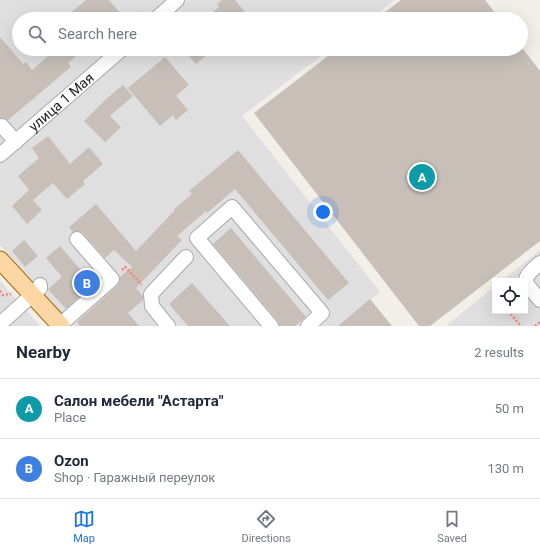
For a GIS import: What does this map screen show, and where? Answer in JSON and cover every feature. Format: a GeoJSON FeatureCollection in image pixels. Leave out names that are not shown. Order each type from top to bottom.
{"type":"FeatureCollection","features":[{"type":"Feature","properties":{"kind":"main road"},"geometry":{"type":"LineString","coordinates":[[0,261],[20,281],[36,290],[60,325]]}},
{"type":"Feature","properties":{"kind":"street"},"geometry":{"type":"LineString","coordinates":[[164,12],[177,0]]}},
{"type":"Feature","properties":{"kind":"street","name":"улица 1 Мая"},"geometry":{"type":"LineString","coordinates":[[0,156],[114,56]]}},
{"type":"Feature","properties":{"kind":"street"},"geometry":{"type":"LineString","coordinates":[[2,126],[16,142]]}},
{"type":"Feature","properties":{"kind":"street"},"geometry":{"type":"LineString","coordinates":[[270,326],[197,238],[232,207],[322,313],[308,326]]}},
{"type":"Feature","properties":{"kind":"street"},"geometry":{"type":"LineString","coordinates":[[60,325],[112,279],[77,239]]}},
{"type":"Feature","properties":{"kind":"street"},"geometry":{"type":"LineString","coordinates":[[168,326],[152,306],[151,294],[186,257]]}},
{"type":"Feature","properties":{"kind":"street"},"geometry":{"type":"LineString","coordinates":[[540,263],[530,271],[525,278],[525,282],[540,300]]}},
{"type":"Feature","properties":{"kind":"street"},"geometry":{"type":"LineString","coordinates":[[0,324],[36,290]]}},
{"type":"Feature","properties":{"kind":"path"},"geometry":{"type":"LineString","coordinates":[[112,279],[125,267],[151,294]]}},
{"type":"Feature","properties":{"kind":"path"},"geometry":{"type":"LineString","coordinates":[[511,314],[521,326]]}},
{"type":"Feature","properties":{"kind":"path"},"geometry":{"type":"LineString","coordinates":[[535,326],[540,322]]}},
{"type":"Feature","properties":{"kind":"shaded area"},"geometry":{"type":"Polygon","coordinates":[[[0,0],[395,0],[379,12],[12,12],[12,56],[321,56],[242,116],[380,292],[338,326],[73,326],[0,245],[0,0]]]}},
{"type":"Feature","properties":{"kind":"shaded area"},"geometry":{"type":"Polygon","coordinates":[[[540,250],[540,326],[446,326],[492,288],[492,314],[528,314],[528,278],[506,278],[540,250]]]}},
{"type":"Feature","properties":{"kind":"shaded area"},"geometry":{"type":"Polygon","coordinates":[[[0,281],[40,326],[0,326],[0,281]]]}},
{"type":"Feature","properties":{"kind":"building"},"geometry":{"type":"Polygon","coordinates":[[[86,0],[109,0],[119,12],[71,12],[86,0]]]}},
{"type":"Feature","properties":{"kind":"building"},"geometry":{"type":"Polygon","coordinates":[[[222,0],[235,0],[245,12],[213,12],[219,7],[217,4],[222,0]]]}},
{"type":"Feature","properties":{"kind":"building"},"geometry":{"type":"Polygon","coordinates":[[[401,0],[485,0],[494,12],[385,12],[401,0]]]}},
{"type":"Feature","properties":{"kind":"building"},"geometry":{"type":"Polygon","coordinates":[[[0,37],[12,51],[12,56],[16,56],[23,64],[26,62],[32,70],[48,56],[76,56],[68,63],[71,67],[8,120],[0,118],[0,37]]]}},
{"type":"Feature","properties":{"kind":"building"},"geometry":{"type":"Polygon","coordinates":[[[528,55],[540,71],[540,241],[430,326],[419,326],[254,113],[328,56],[528,55]]]}},
{"type":"Feature","properties":{"kind":"building"},"geometry":{"type":"Polygon","coordinates":[[[189,56],[206,56],[196,64],[189,56]]]}},
{"type":"Feature","properties":{"kind":"building"},"geometry":{"type":"Polygon","coordinates":[[[165,57],[189,85],[176,96],[188,110],[176,120],[173,115],[160,126],[128,88],[165,57]]]}},
{"type":"Feature","properties":{"kind":"building"},"geometry":{"type":"Polygon","coordinates":[[[123,85],[133,96],[110,116],[121,127],[105,142],[84,121],[123,85]]]}},
{"type":"Feature","properties":{"kind":"building"},"geometry":{"type":"Polygon","coordinates":[[[48,136],[70,164],[89,147],[103,164],[83,181],[85,184],[67,199],[53,183],[33,200],[42,210],[27,224],[12,206],[29,190],[18,176],[39,158],[32,148],[48,136]]]}},
{"type":"Feature","properties":{"kind":"building"},"geometry":{"type":"Polygon","coordinates":[[[238,150],[349,283],[328,300],[235,189],[177,236],[182,240],[136,288],[143,296],[143,300],[128,313],[139,326],[80,326],[77,322],[118,285],[120,277],[132,267],[114,250],[105,258],[83,233],[79,231],[73,232],[69,227],[96,204],[136,251],[175,210],[174,209],[192,194],[189,191],[238,150]]]}},
{"type":"Feature","properties":{"kind":"building"},"geometry":{"type":"Polygon","coordinates":[[[231,228],[306,317],[295,326],[279,326],[278,321],[213,244],[231,228]]]}},
{"type":"Feature","properties":{"kind":"building"},"geometry":{"type":"Polygon","coordinates":[[[24,240],[38,256],[25,267],[12,251],[24,240]]]}},
{"type":"Feature","properties":{"kind":"building"},"geometry":{"type":"Polygon","coordinates":[[[60,246],[93,284],[66,309],[48,289],[62,277],[46,258],[60,246]]]}},
{"type":"Feature","properties":{"kind":"building"},"geometry":{"type":"Polygon","coordinates":[[[192,283],[230,326],[188,326],[169,304],[192,283]]]}},
{"type":"Feature","properties":{"kind":"building"},"geometry":{"type":"Polygon","coordinates":[[[370,299],[392,326],[338,326],[370,299]]]}},
{"type":"Feature","properties":{"kind":"place","name":"Салон мебели \"Астарта\""},"geometry":{"type":"Point","coordinates":[422,177]}},
{"type":"Feature","properties":{"kind":"place","name":"Ozon"},"geometry":{"type":"Point","coordinates":[87,283]}}]}
